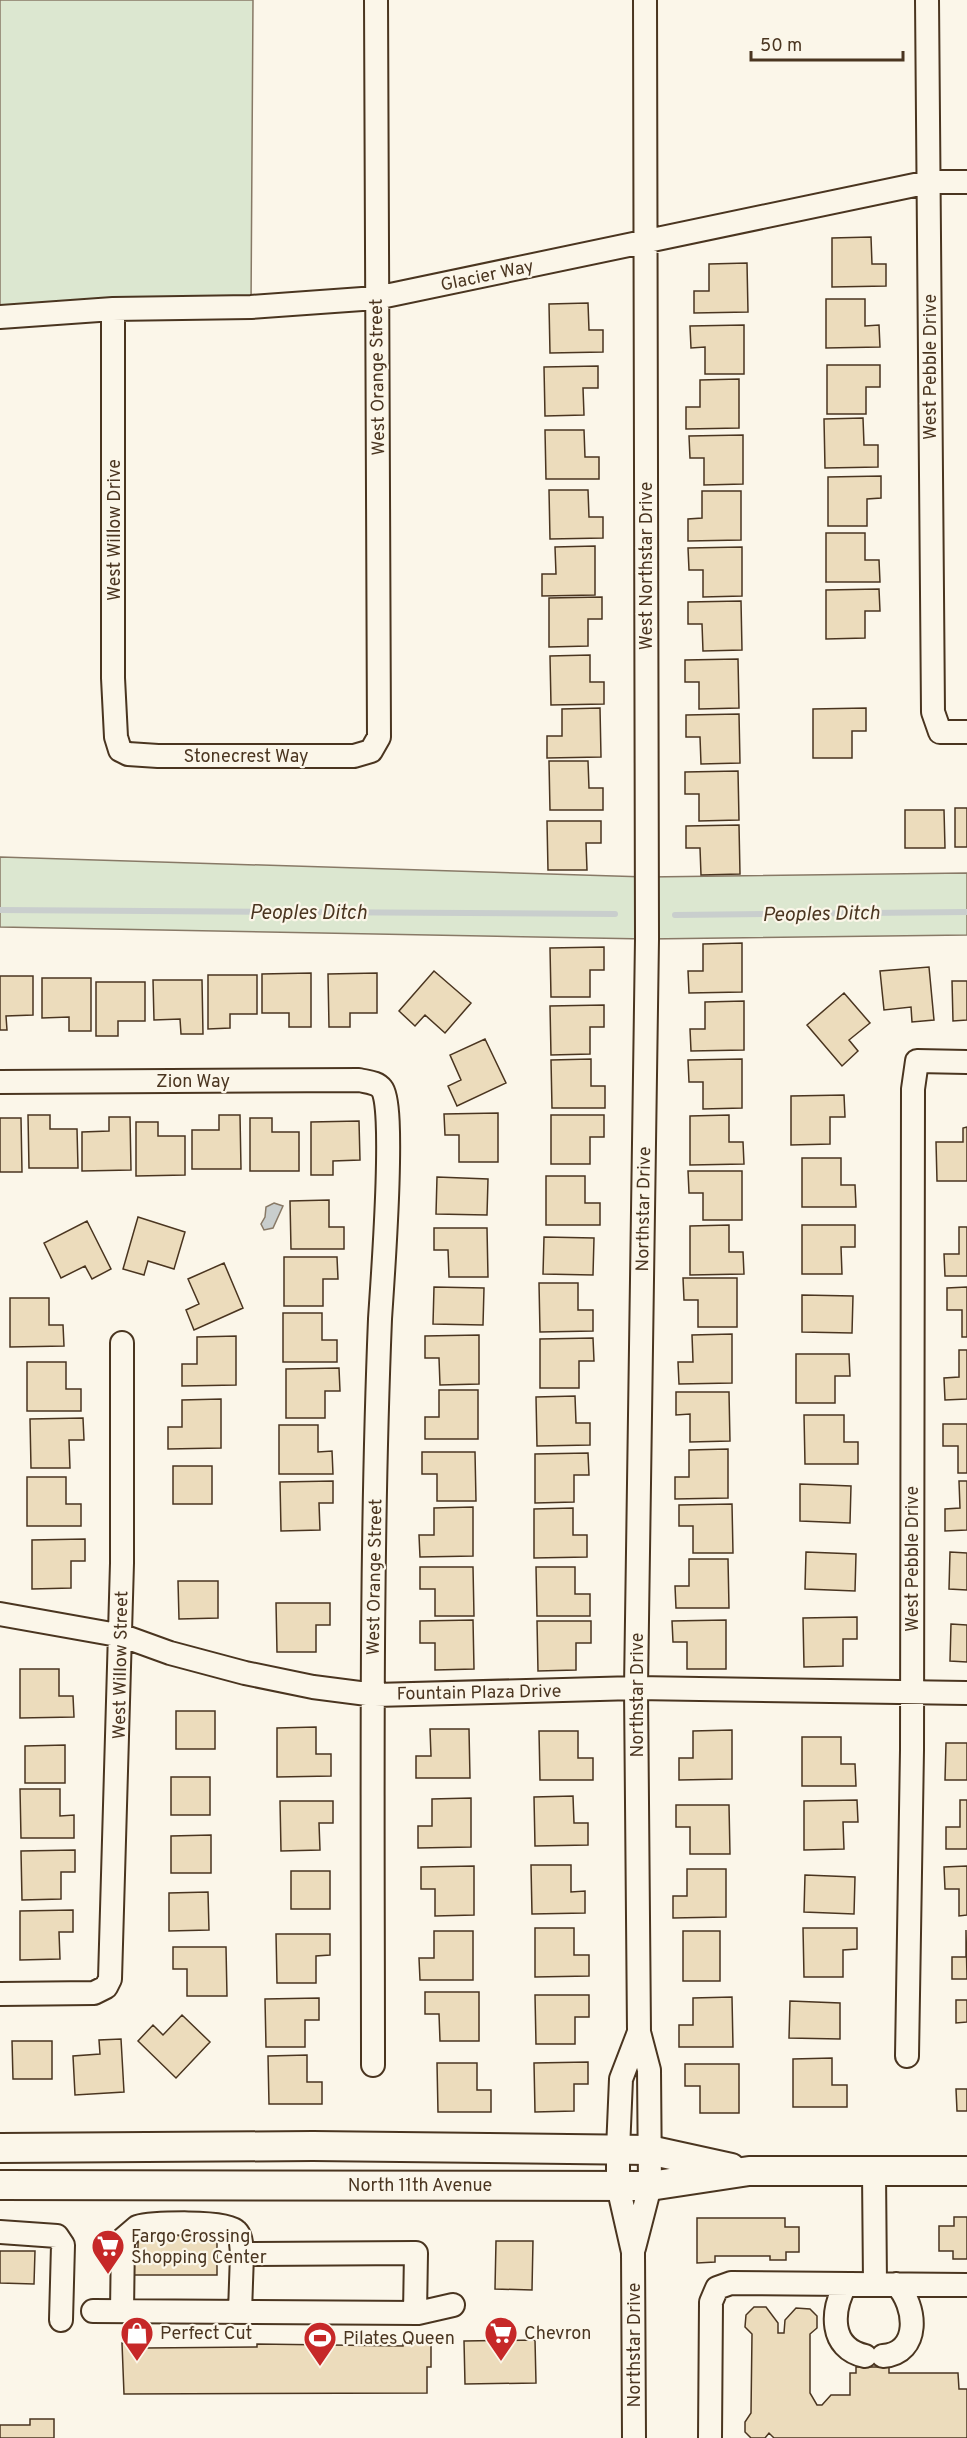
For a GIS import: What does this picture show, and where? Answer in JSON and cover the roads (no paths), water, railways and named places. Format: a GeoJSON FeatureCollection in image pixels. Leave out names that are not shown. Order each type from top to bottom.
{"type":"FeatureCollection","features":[{"type":"Feature","properties":{"kind":"main road","name":"North 11th Avenue"},"geometry":{"type":"LineString","coordinates":[[90,2186],[115,2173],[132,2159],[276,2159],[291,2157],[313,2146]]}},
{"type":"Feature","properties":{"kind":"main road","name":"North 11th Avenue"},"geometry":{"type":"LineString","coordinates":[[0,2148],[313,2146],[618,2150],[649,2151],[749,2171]]}},
{"type":"Feature","properties":{"kind":"main road","name":"North 11th Avenue"},"geometry":{"type":"LineString","coordinates":[[0,2185],[650,2186],[749,2171],[967,2171]]}},
{"type":"Feature","properties":{"kind":"street","name":"West Orange Street"},"geometry":{"type":"LineString","coordinates":[[371,751],[379,737],[376,0]]}},
{"type":"Feature","properties":{"kind":"street","name":"West Northstar Drive"},"geometry":{"type":"LineString","coordinates":[[645,0],[645,1132]]}},
{"type":"Feature","properties":{"kind":"street","name":"West Pebble Drive"},"geometry":{"type":"LineString","coordinates":[[927,0],[933,712],[940,732],[967,732]]}},
{"type":"Feature","properties":{"kind":"street","name":"Glacier Way"},"geometry":{"type":"LineString","coordinates":[[0,317],[113,309],[251,307],[376,298],[929,182],[967,182]]}},
{"type":"Feature","properties":{"kind":"street","name":"West Willow Drive"},"geometry":{"type":"LineString","coordinates":[[113,309],[113,678],[116,737],[120,750]]}},
{"type":"Feature","properties":{"kind":"street","name":"Stonecrest Way"},"geometry":{"type":"LineString","coordinates":[[120,750],[128,754],[181,756],[354,756],[371,751]]}},
{"type":"Feature","properties":{"kind":"street","name":"West Pebble Drive"},"geometry":{"type":"LineString","coordinates":[[907,2056],[912,1692],[913,1089],[917,1061],[967,1062]]}},
{"type":"Feature","properties":{"kind":"street","name":"Zion Way"},"geometry":{"type":"LineString","coordinates":[[0,1082],[359,1080],[376,1084],[383,1090]]}},
{"type":"Feature","properties":{"kind":"street","name":"West Orange Street"},"geometry":{"type":"LineString","coordinates":[[373,2065],[376,1439],[387,1149],[387,1099],[383,1090]]}},
{"type":"Feature","properties":{"kind":"street","name":"Northstar Drive"},"geometry":{"type":"LineString","coordinates":[[633,2252],[650,2186],[649,2070],[639,2032],[636,1688],[645,1132]]}},
{"type":"Feature","properties":{"kind":"street","name":"West Willow Street"},"geometry":{"type":"LineString","coordinates":[[0,1994],[94,1993],[106,1986],[110,1979],[113,1947],[121,1636],[122,1343]]}},
{"type":"Feature","properties":{"kind":"street","name":"Fountain Plaza Drive"},"geometry":{"type":"LineString","coordinates":[[0,1614],[121,1636],[170,1653],[245,1673],[313,1687],[373,1694],[636,1688],[967,1693]]}},
{"type":"Feature","properties":{"kind":"street","name":"Northstar Drive"},"geometry":{"type":"LineString","coordinates":[[634,2438],[633,2252],[618,2186],[618,2150],[621,2079],[639,2032]]}},
{"type":"Feature","properties":{"kind":"street"},"geometry":{"type":"LineString","coordinates":[[874,2172],[886,2284]]}},
{"type":"Feature","properties":{"kind":"street"},"geometry":{"type":"LineString","coordinates":[[122,2311],[123,2239],[137,2227],[223,2225],[236,2231],[240,2239],[242,2254],[240,2312]]}},
{"type":"Feature","properties":{"kind":"street"},"geometry":{"type":"LineString","coordinates":[[0,2232],[57,2236],[63,2246],[61,2320]]}},
{"type":"Feature","properties":{"kind":"street"},"geometry":{"type":"LineString","coordinates":[[242,2254],[416,2253],[416,2313]]}},
{"type":"Feature","properties":{"kind":"street"},"geometry":{"type":"LineString","coordinates":[[710,2438],[711,2302],[717,2288],[730,2283],[967,2285]]}},
{"type":"Feature","properties":{"kind":"street"},"geometry":{"type":"LineString","coordinates":[[846,2284],[836,2308],[836,2327],[842,2345],[853,2353],[874,2356],[896,2355],[905,2346],[913,2319],[904,2293],[886,2284]]}},
{"type":"Feature","properties":{"kind":"street"},"geometry":{"type":"LineString","coordinates":[[93,2311],[416,2313],[453,2305]]}},
{"type":"Feature","properties":{"kind":"waterway","name":"Peoples Ditch"},"geometry":{"type":"LineString","coordinates":[[0,910],[615,914]]}},
{"type":"Feature","properties":{"kind":"waterway","name":"Peoples Ditch"},"geometry":{"type":"LineString","coordinates":[[675,915],[967,912]]}},
{"type":"Feature","properties":{"kind":"place","name":"Fargo Crossing Shopping Center"},"geometry":{"type":"Point","coordinates":[108,2275]}},
{"type":"Feature","properties":{"kind":"place","name":"Perfect Cut"},"geometry":{"type":"Point","coordinates":[137,2362]}},
{"type":"Feature","properties":{"kind":"place","name":"Chevron"},"geometry":{"type":"Point","coordinates":[501,2362]}},
{"type":"Feature","properties":{"kind":"place","name":"Pilates Queen"},"geometry":{"type":"Point","coordinates":[320,2367]}}]}
